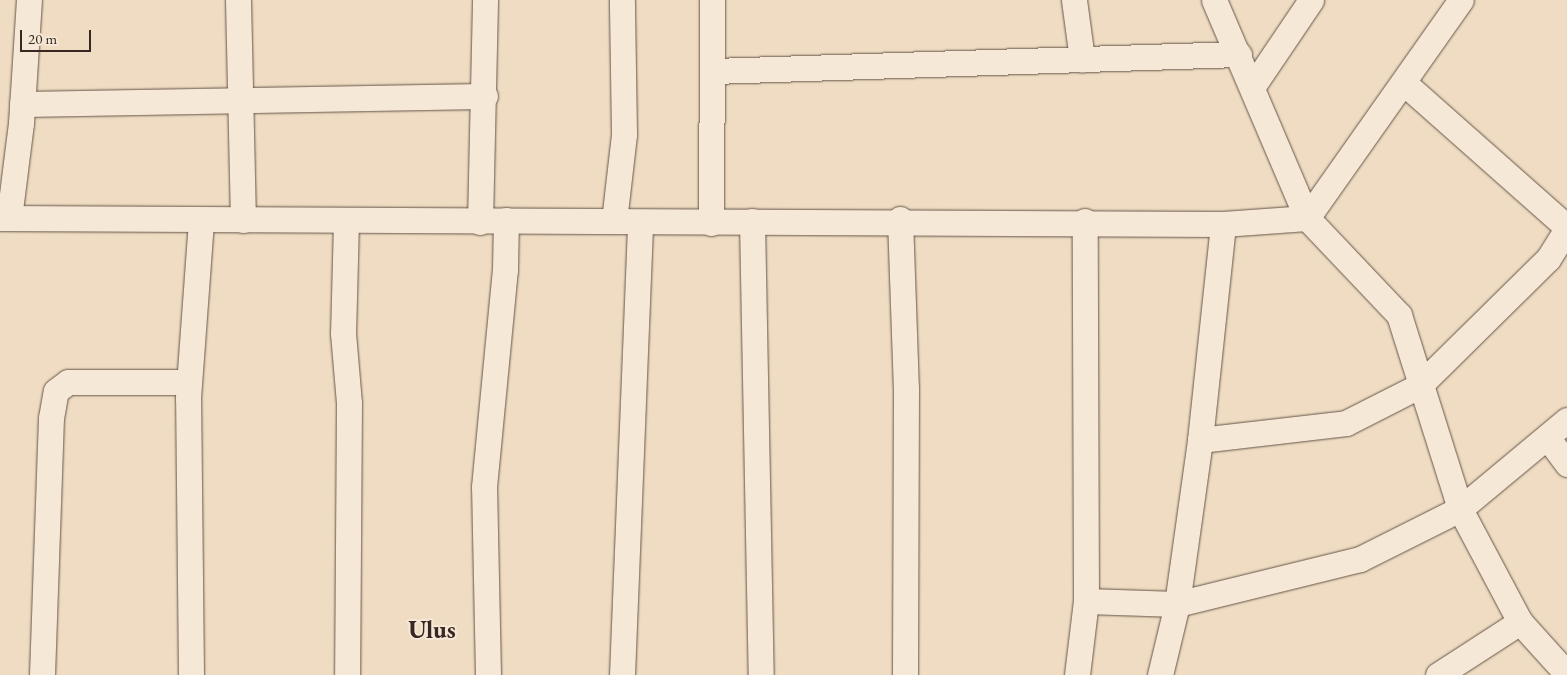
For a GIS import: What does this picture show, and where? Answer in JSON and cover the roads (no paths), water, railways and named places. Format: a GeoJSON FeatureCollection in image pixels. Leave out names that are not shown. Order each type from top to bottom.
{"type":"FeatureCollection","features":[{"type":"Feature","properties":{"kind":"street"},"geometry":{"type":"LineString","coordinates":[[29,0],[22,104],[4,218],[480,222],[506,220],[640,223],[900,219],[1223,224],[1307,218]]}},
{"type":"Feature","properties":{"kind":"street"},"geometry":{"type":"LineString","coordinates":[[238,0],[242,103],[243,220]]}},
{"type":"Feature","properties":{"kind":"street"},"geometry":{"type":"LineString","coordinates":[[480,222],[485,96],[485,0]]}},
{"type":"Feature","properties":{"kind":"street"},"geometry":{"type":"LineString","coordinates":[[614,221],[624,134],[622,0]]}},
{"type":"Feature","properties":{"kind":"street"},"geometry":{"type":"LineString","coordinates":[[711,223],[712,0]]}},
{"type":"Feature","properties":{"kind":"street"},"geometry":{"type":"LineString","coordinates":[[1074,0],[1082,59]]}},
{"type":"Feature","properties":{"kind":"street"},"geometry":{"type":"LineString","coordinates":[[1214,0],[1253,86],[1307,218],[1399,315],[1419,386],[1460,510],[1520,622],[1567,674]]}},
{"type":"Feature","properties":{"kind":"street"},"geometry":{"type":"LineString","coordinates":[[1253,86],[1311,0]]}},
{"type":"Feature","properties":{"kind":"street"},"geometry":{"type":"LineString","coordinates":[[1307,218],[1461,0]]}},
{"type":"Feature","properties":{"kind":"street"},"geometry":{"type":"LineString","coordinates":[[713,71],[1239,54]]}},
{"type":"Feature","properties":{"kind":"street"},"geometry":{"type":"LineString","coordinates":[[1200,440],[1346,423],[1419,386],[1548,259],[1567,228],[1404,83]]}},
{"type":"Feature","properties":{"kind":"street"},"geometry":{"type":"LineString","coordinates":[[22,104],[242,103],[485,96]]}},
{"type":"Feature","properties":{"kind":"street"},"geometry":{"type":"LineString","coordinates":[[191,675],[189,382],[201,219]]}},
{"type":"Feature","properties":{"kind":"street"},"geometry":{"type":"LineString","coordinates":[[900,219],[906,388],[905,675]]}},
{"type":"Feature","properties":{"kind":"street"},"geometry":{"type":"LineString","coordinates":[[488,675],[484,487],[505,280],[506,220]]}},
{"type":"Feature","properties":{"kind":"street"},"geometry":{"type":"LineString","coordinates":[[346,221],[343,333],[349,403],[348,675]]}},
{"type":"Feature","properties":{"kind":"street"},"geometry":{"type":"LineString","coordinates":[[752,221],[762,675]]}},
{"type":"Feature","properties":{"kind":"street"},"geometry":{"type":"LineString","coordinates":[[1077,675],[1086,601],[1085,221]]}},
{"type":"Feature","properties":{"kind":"street"},"geometry":{"type":"LineString","coordinates":[[622,675],[640,223]]}},
{"type":"Feature","properties":{"kind":"street"},"geometry":{"type":"LineString","coordinates":[[1160,675],[1176,604],[1200,440],[1223,224]]}},
{"type":"Feature","properties":{"kind":"street"},"geometry":{"type":"LineString","coordinates":[[42,675],[51,418],[56,391],[68,382],[189,382]]}},
{"type":"Feature","properties":{"kind":"street"},"geometry":{"type":"LineString","coordinates":[[1086,601],[1176,604],[1360,559],[1460,510],[1567,420]]}},
{"type":"Feature","properties":{"kind":"street"},"geometry":{"type":"LineString","coordinates":[[1547,437],[1567,464]]}},
{"type":"Feature","properties":{"kind":"street"},"geometry":{"type":"LineString","coordinates":[[1438,675],[1520,622]]}},
{"type":"Feature","properties":{"kind":"district","name":"Ulus"},"geometry":{"type":"Point","coordinates":[432,629]}}]}
